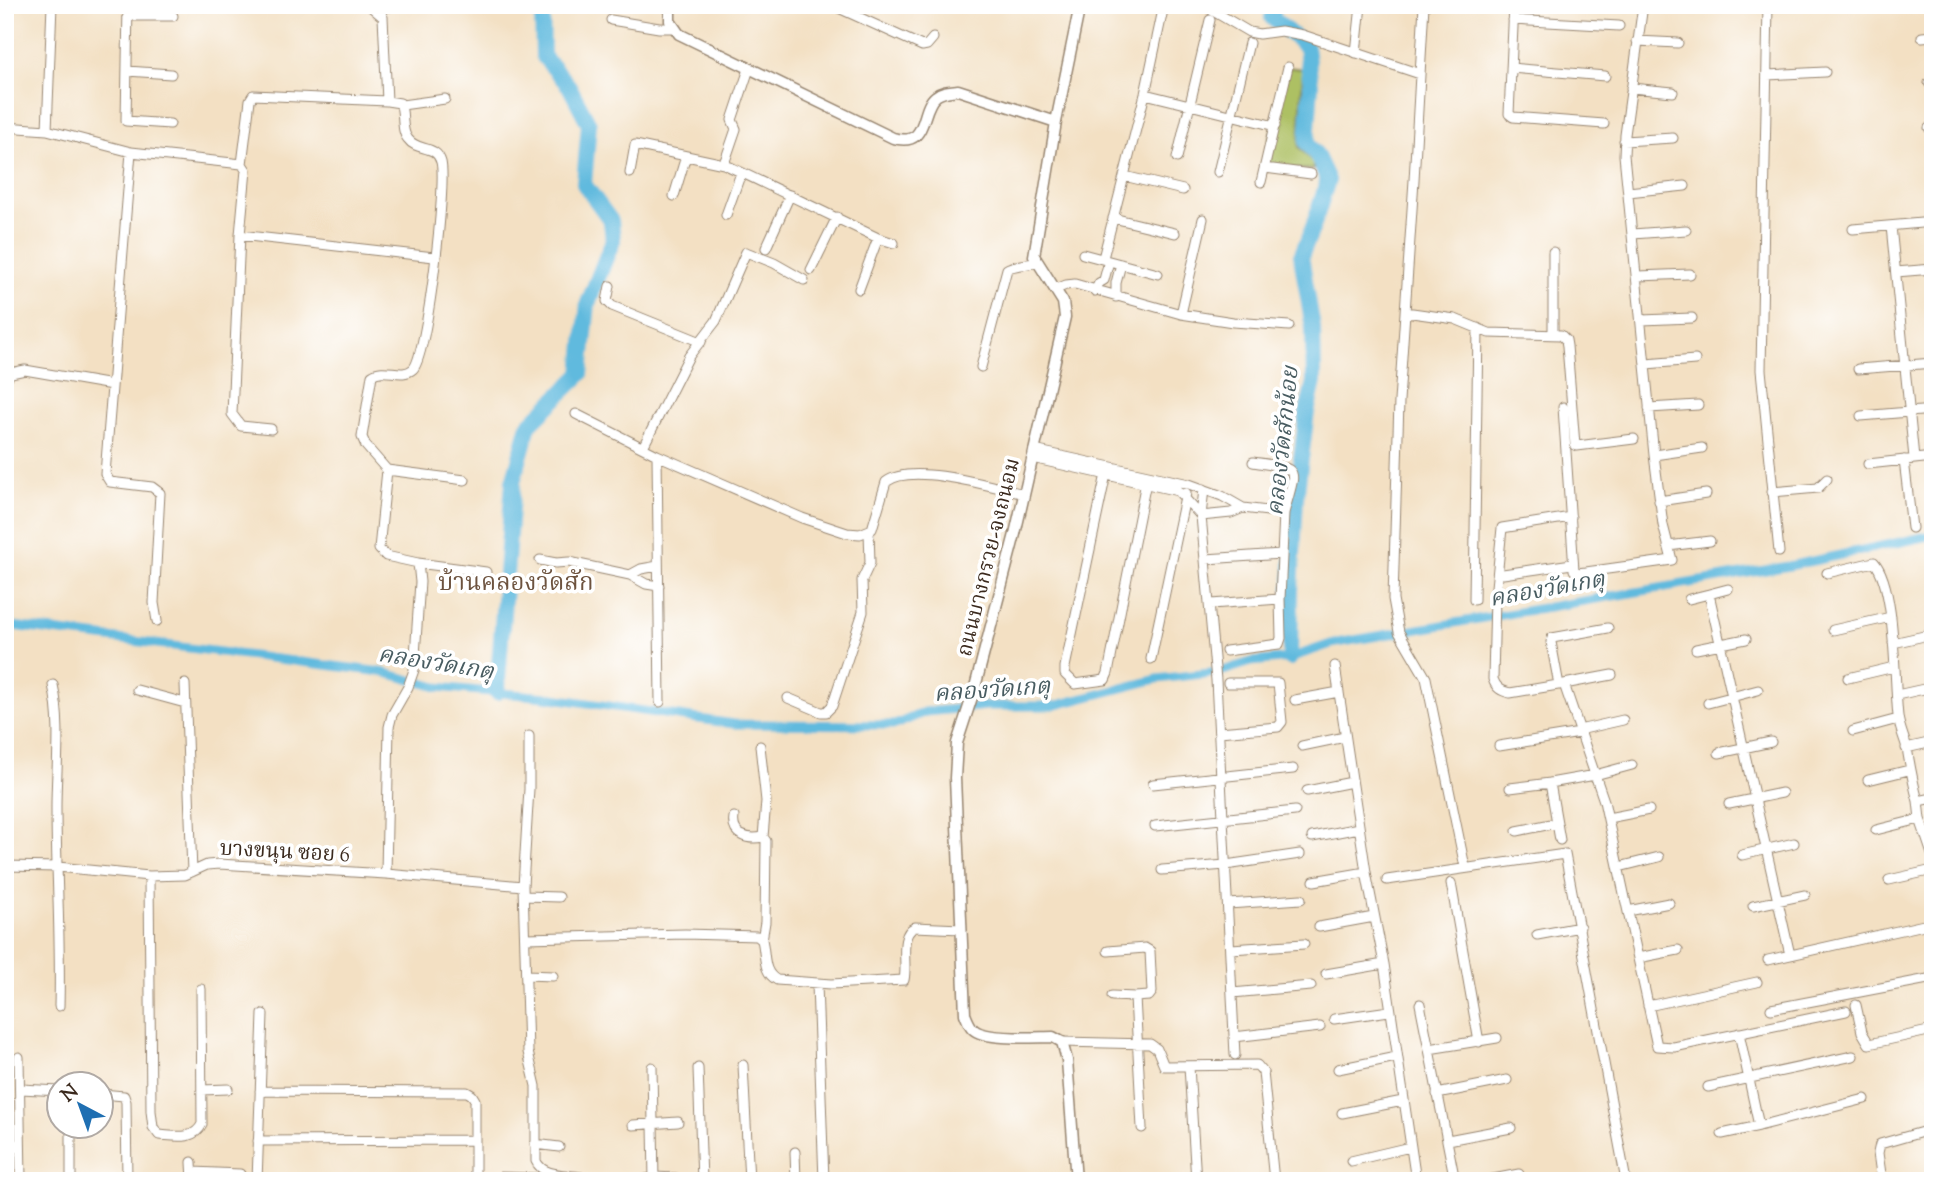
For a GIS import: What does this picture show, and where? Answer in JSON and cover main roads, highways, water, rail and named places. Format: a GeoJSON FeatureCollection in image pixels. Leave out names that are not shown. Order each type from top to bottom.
{"type":"FeatureCollection","features":[{"type":"Feature","properties":{"kind":"waterway"},"geometry":{"type":"LineString","coordinates":[[497,692],[513,482],[529,425],[581,374],[588,303],[613,240],[611,221],[584,184],[589,124],[569,86],[543,56],[542,5]]}},
{"type":"Feature","properties":{"kind":"waterway","name":"คลองวัดสักน้อย"},"geometry":{"type":"LineString","coordinates":[[1274,5],[1272,18],[1306,47],[1311,85],[1307,143],[1316,154],[1328,180],[1301,256],[1313,328],[1314,382],[1307,412],[1296,498],[1290,658]]}},
{"type":"Feature","properties":{"kind":"waterway","name":"คลองวัดเกตุ"},"geometry":{"type":"LineString","coordinates":[[5,625],[382,672],[437,687],[546,697],[734,724],[895,725],[925,712],[987,706],[1053,706],[1157,679],[1220,672],[1251,662],[1290,658],[1331,644],[1789,566],[1933,535]]}},
{"type":"Feature","properties":{"kind":"district","name":"บ้านคลองวัดสัก"},"geometry":{"type":"Point","coordinates":[516,582]}}]}
